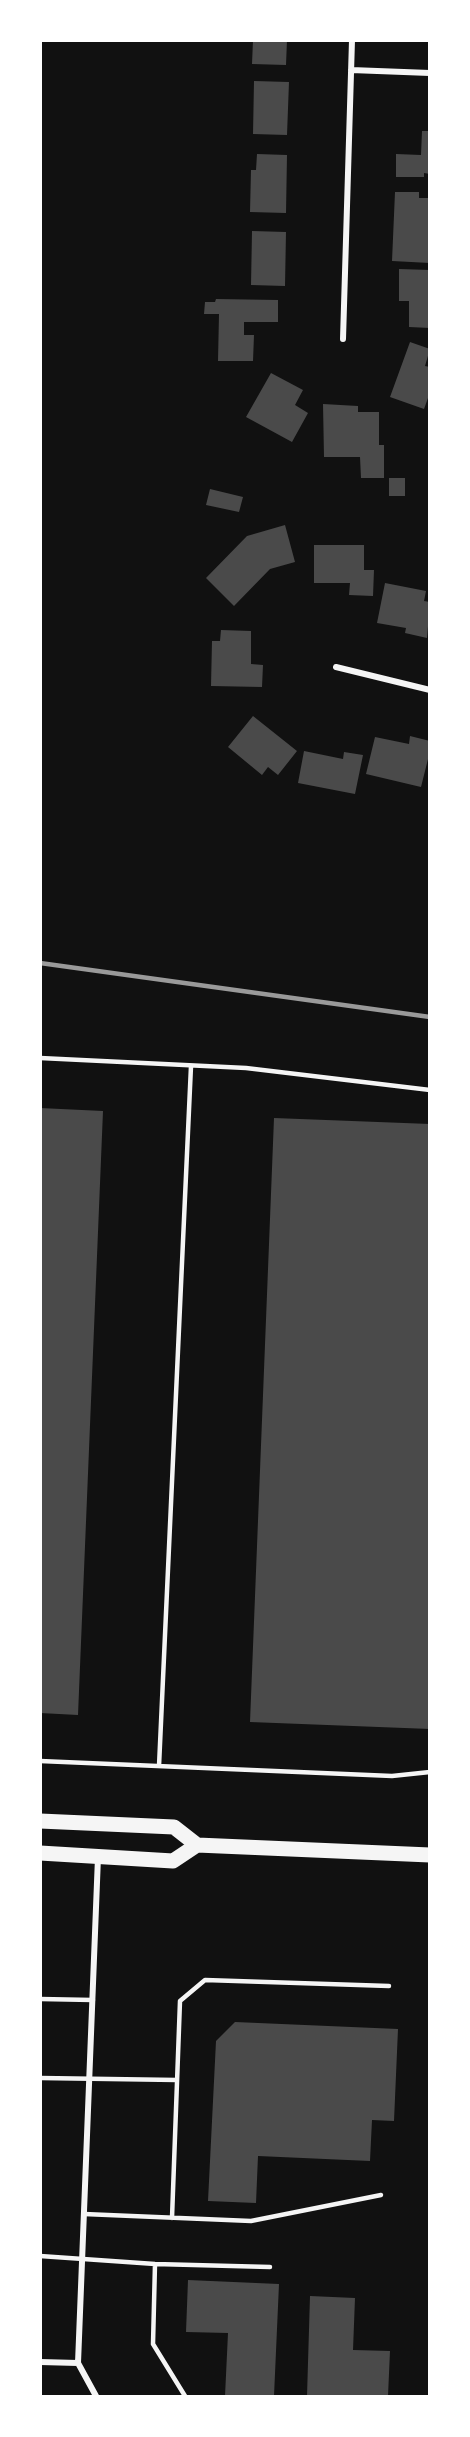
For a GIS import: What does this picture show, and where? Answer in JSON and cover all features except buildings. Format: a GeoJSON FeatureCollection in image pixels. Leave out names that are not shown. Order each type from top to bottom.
{"type":"FeatureCollection","features":[{"type":"Feature","properties":{"kind":"main road"},"geometry":{"type":"LineString","coordinates":[[40,1821],[174,1827],[197,1845],[429,1855]]}},
{"type":"Feature","properties":{"kind":"main road"},"geometry":{"type":"LineString","coordinates":[[40,1853],[173,1861],[197,1845]]}},
{"type":"Feature","properties":{"kind":"street"},"geometry":{"type":"LineString","coordinates":[[343,339],[352,40]]}},
{"type":"Feature","properties":{"kind":"street"},"geometry":{"type":"LineString","coordinates":[[351,70],[429,73]]}},
{"type":"Feature","properties":{"kind":"street"},"geometry":{"type":"LineString","coordinates":[[336,667],[429,690]]}},
{"type":"Feature","properties":{"kind":"street"},"geometry":{"type":"LineString","coordinates":[[96,2397],[78,2363],[98,1857]]}},
{"type":"Feature","properties":{"kind":"street"},"geometry":{"type":"LineString","coordinates":[[40,2362],[78,2363]]}},
{"type":"Feature","properties":{"kind":"lane"},"geometry":{"type":"LineString","coordinates":[[40,1058],[246,1068],[429,1090]]}},
{"type":"Feature","properties":{"kind":"lane"},"geometry":{"type":"LineString","coordinates":[[159,1766],[191,1066]]}},
{"type":"Feature","properties":{"kind":"lane"},"geometry":{"type":"LineString","coordinates":[[40,1761],[392,1776],[429,1772]]}},
{"type":"Feature","properties":{"kind":"lane"},"geometry":{"type":"LineString","coordinates":[[172,2218],[180,2001],[205,1980],[389,1986]]}},
{"type":"Feature","properties":{"kind":"lane"},"geometry":{"type":"LineString","coordinates":[[40,1999],[93,2000]]}},
{"type":"Feature","properties":{"kind":"lane"},"geometry":{"type":"LineString","coordinates":[[40,2078],[177,2080]]}},
{"type":"Feature","properties":{"kind":"lane"},"geometry":{"type":"LineString","coordinates":[[84,2214],[252,2221],[381,2195]]}},
{"type":"Feature","properties":{"kind":"lane"},"geometry":{"type":"LineString","coordinates":[[40,2256],[156,2264],[270,2267]]}},
{"type":"Feature","properties":{"kind":"lane"},"geometry":{"type":"LineString","coordinates":[[156,2264],[153,2344],[185,2397]]}},
{"type":"Feature","properties":{"kind":"railway"},"geometry":{"type":"LineString","coordinates":[[40,963],[430,1017]]}}]}
